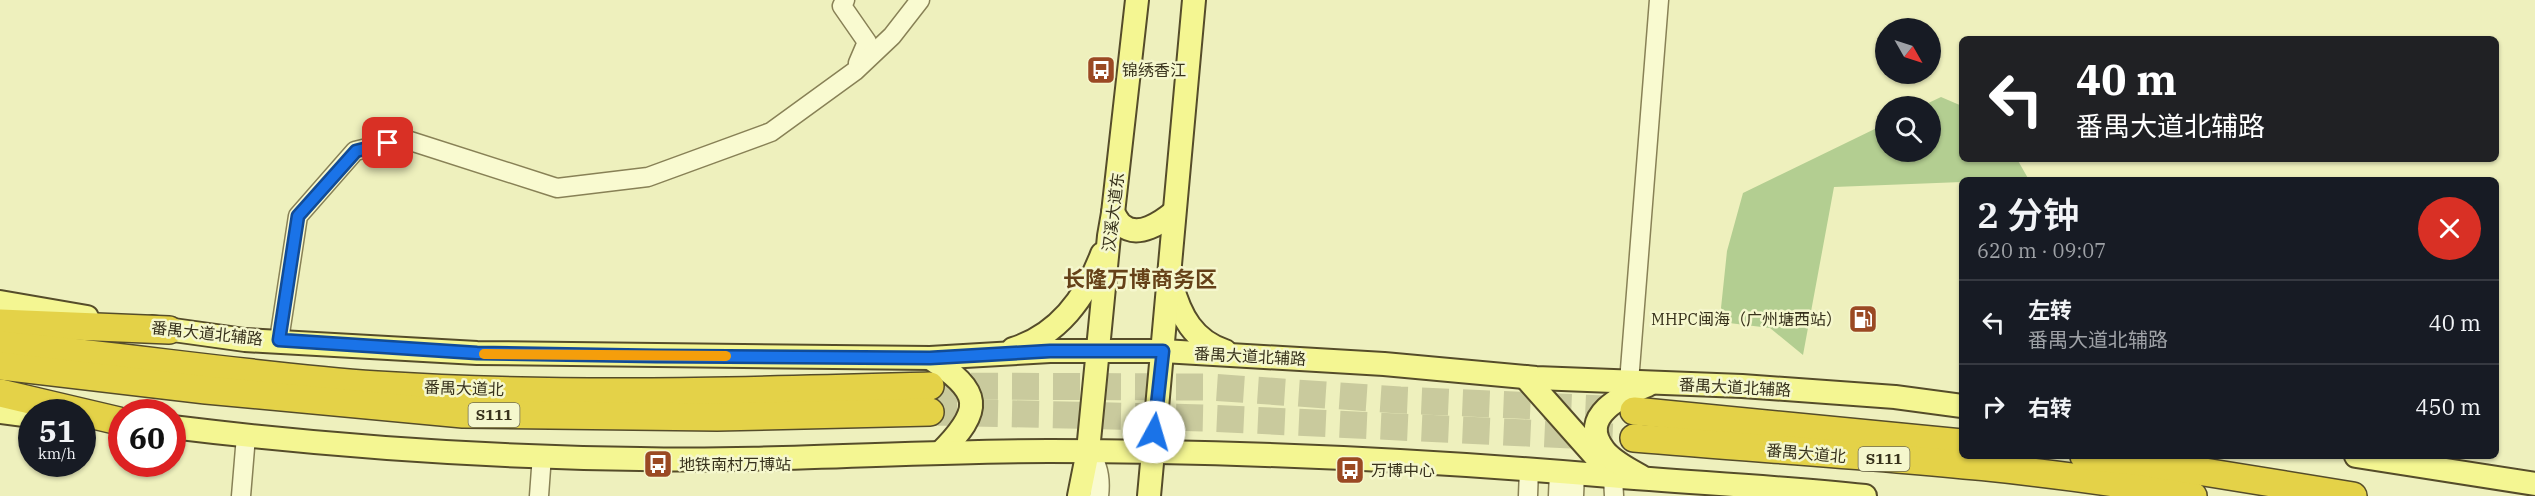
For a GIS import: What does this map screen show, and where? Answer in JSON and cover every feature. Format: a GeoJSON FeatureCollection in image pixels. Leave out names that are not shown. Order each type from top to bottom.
{"type":"FeatureCollection","features":[{"type":"Feature","properties":{"kind":"highway"},"geometry":{"type":"LineString","coordinates":[[0,323],[169,330]]}},
{"type":"Feature","properties":{"kind":"highway","name":"番禺大道北"},"geometry":{"type":"LineString","coordinates":[[0,345],[377,385],[597,392],[727,392],[930,399],[717,417],[463,414],[206,390],[0,366]]}},
{"type":"Feature","properties":{"kind":"highway"},"geometry":{"type":"LineString","coordinates":[[0,393],[108,418]]}},
{"type":"Feature","properties":{"kind":"highway","name":"番禺大道北"},"geometry":{"type":"LineString","coordinates":[[1634,411],[1959,443]]}},
{"type":"Feature","properties":{"kind":"highway","name":"番禺大道北"},"geometry":{"type":"LineString","coordinates":[[1634,438],[2009,470],[2133,485],[2193,496]]}},
{"type":"Feature","properties":{"kind":"highway"},"geometry":{"type":"LineString","coordinates":[[2115,459],[2353,496]]}},
{"type":"Feature","properties":{"kind":"highway"},"geometry":{"type":"LineString","coordinates":[[2223,459],[2332,484],[2371,496]]}},
{"type":"Feature","properties":{"kind":"main road","name":"汉溪大道东"},"geometry":{"type":"LineString","coordinates":[[1079,496],[1088,451],[1109,236],[1137,0]]}},
{"type":"Feature","properties":{"kind":"main road"},"geometry":{"type":"LineString","coordinates":[[1149,496],[1194,0]]}},
{"type":"Feature","properties":{"kind":"main road"},"geometry":{"type":"LineString","coordinates":[[1113,213],[1122,226],[1132,229],[1158,226],[1174,212]]}},
{"type":"Feature","properties":{"kind":"main road"},"geometry":{"type":"LineString","coordinates":[[995,354],[1039,338],[1063,320],[1096,268],[1109,236]]}},
{"type":"Feature","properties":{"kind":"main road"},"geometry":{"type":"LineString","coordinates":[[1169,273],[1190,328],[1201,340],[1238,356]]}},
{"type":"Feature","properties":{"kind":"main road","name":"番禺大道北辅路"},"geometry":{"type":"LineString","coordinates":[[0,302],[245,340],[279,340],[477,353],[930,358],[1099,350],[1163,351],[1384,364],[1525,377],[1894,397],[1959,406]]}},
{"type":"Feature","properties":{"kind":"main road"},"geometry":{"type":"LineString","coordinates":[[930,358],[955,374],[969,389],[972,408],[962,430],[940,453]]}},
{"type":"Feature","properties":{"kind":"main road"},"geometry":{"type":"LineString","coordinates":[[1525,377],[1613,486]]}},
{"type":"Feature","properties":{"kind":"main road"},"geometry":{"type":"LineString","coordinates":[[1645,478],[1611,457],[1603,449],[1597,430],[1601,414],[1607,407],[1631,392],[1655,383]]}},
{"type":"Feature","properties":{"kind":"main road"},"geometry":{"type":"LineString","coordinates":[[0,412],[18,414]]}},
{"type":"Feature","properties":{"kind":"main road"},"geometry":{"type":"LineString","coordinates":[[186,430],[354,446],[640,459],[797,458],[940,453],[1152,452],[1551,471],[1613,486],[1645,478],[1796,488],[1865,496]]}},
{"type":"Feature","properties":{"kind":"main road"},"geometry":{"type":"LineString","coordinates":[[2375,459],[2535,484]]}},
{"type":"Feature","properties":{"kind":"street"},"geometry":{"type":"LineString","coordinates":[[845,0],[842,6],[867,42],[855,71]]}},
{"type":"Feature","properties":{"kind":"street"},"geometry":{"type":"LineString","coordinates":[[279,340],[298,216],[356,151],[404,139],[557,188],[648,177],[771,132],[855,71],[892,36],[920,0]]}},
{"type":"Feature","properties":{"kind":"street"},"geometry":{"type":"LineString","coordinates":[[1629,382],[1659,0]]}},
{"type":"Feature","properties":{"kind":"street"},"geometry":{"type":"LineString","coordinates":[[241,496],[246,436]]}},
{"type":"Feature","properties":{"kind":"street"},"geometry":{"type":"LineString","coordinates":[[1088,451],[1094,458],[1098,470],[1099,496]]}},
{"type":"Feature","properties":{"kind":"street"},"geometry":{"type":"LineString","coordinates":[[539,496],[542,455]]}},
{"type":"Feature","properties":{"kind":"street"},"geometry":{"type":"LineString","coordinates":[[1528,496],[1551,471]]}},
{"type":"Feature","properties":{"kind":"street"},"geometry":{"type":"LineString","coordinates":[[1540,496],[1551,471]]}},
{"type":"Feature","properties":{"kind":"street"},"geometry":{"type":"LineString","coordinates":[[1551,471],[1558,496]]}},
{"type":"Feature","properties":{"kind":"street"},"geometry":{"type":"LineString","coordinates":[[1551,471],[1574,496]]}},
{"type":"Feature","properties":{"kind":"green space"},"geometry":{"type":"Polygon","coordinates":[[[1941,97],[1959,105],[1959,162],[2019,162],[2027,177],[1959,177],[1959,182],[1834,187],[1803,355],[1770,328],[1729,323],[1721,308],[1727,251],[1743,193],[1875,129],[1875,162],[1941,162],[1941,97]]]}},
{"type":"Feature","properties":{"kind":"tunnel"},"geometry":{"type":"LineString","coordinates":[[930,386],[1209,387],[1400,400],[1627,410]]}},
{"type":"Feature","properties":{"kind":"tunnel"},"geometry":{"type":"LineString","coordinates":[[930,412],[1207,418],[1634,438]]}},
{"type":"Feature","properties":{"kind":"slow traffic"},"geometry":{"type":"LineString","coordinates":[[484,354],[726,356]]}},
{"type":"Feature","properties":{"kind":"place","name":"锦绣香江"},"geometry":{"type":"Point","coordinates":[1101,70]}},
{"type":"Feature","properties":{"kind":"place","name":"MHPC闽海（广州塘西站）"},"geometry":{"type":"Point","coordinates":[1863,319]}},
{"type":"Feature","properties":{"kind":"place","name":"地铁南村万博站"},"geometry":{"type":"Point","coordinates":[658,464]}},
{"type":"Feature","properties":{"kind":"place","name":"万博中心"},"geometry":{"type":"Point","coordinates":[1350,470]}},
{"type":"Feature","properties":{"kind":"district","name":"长隆万博商务区"},"geometry":{"type":"Point","coordinates":[1140,279]}},
{"type":"Feature","properties":{"kind":"route"},"geometry":{"type":"LineString","coordinates":[[388,143],[356,151],[298,216],[279,340],[477,353],[656,356],[930,358],[1050,351],[1163,351],[1154,432]]}}]}
